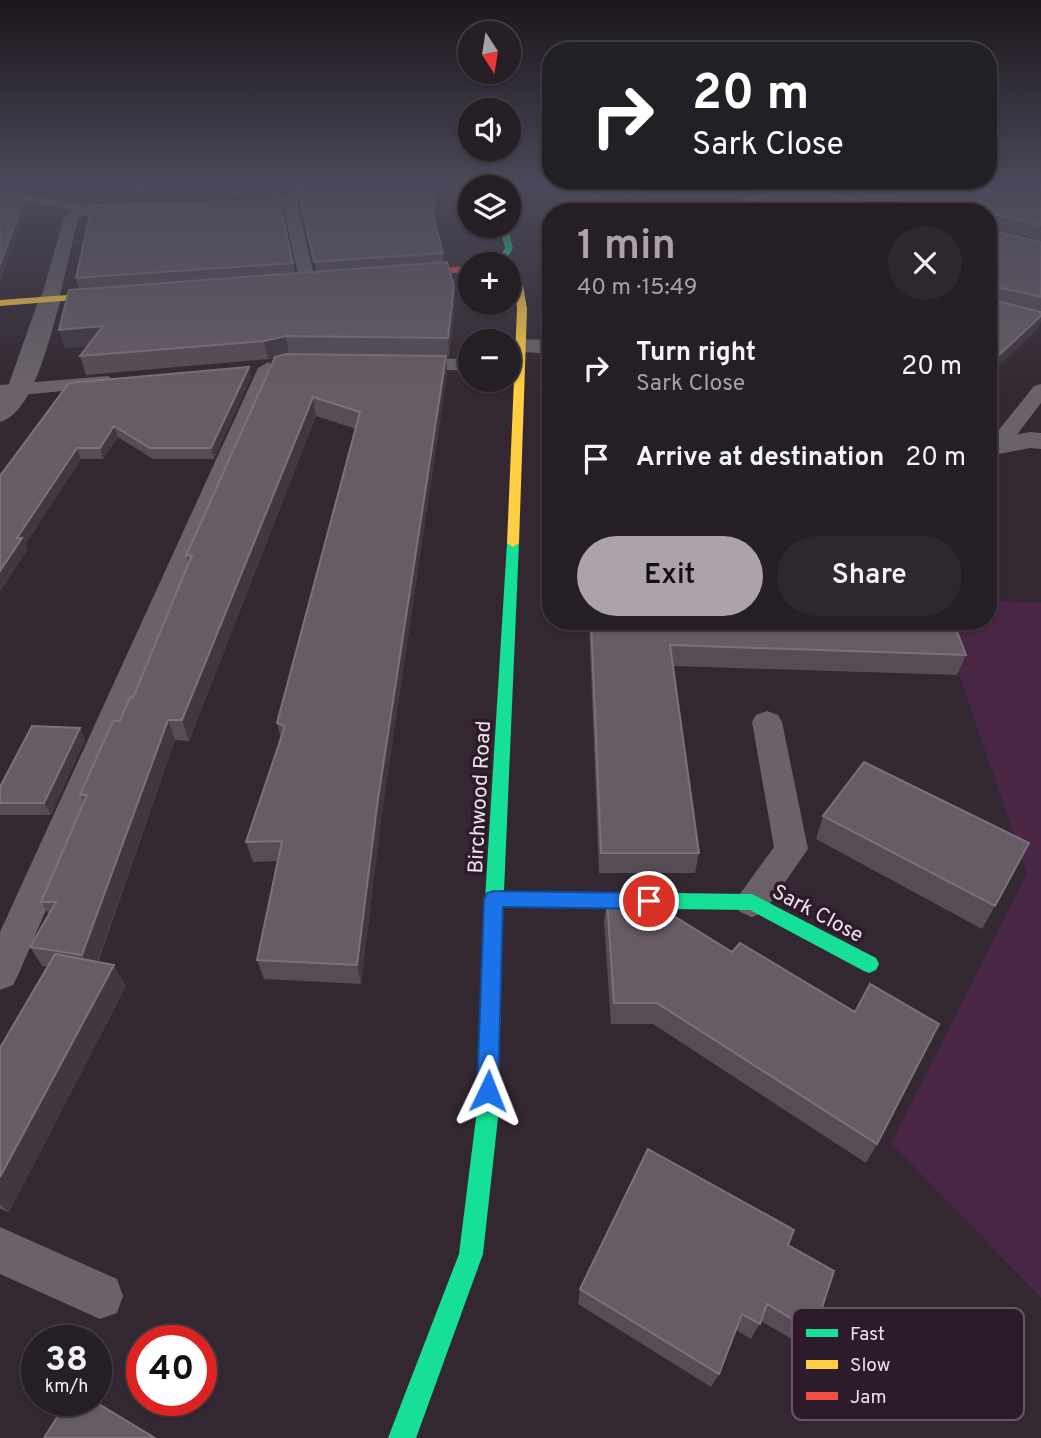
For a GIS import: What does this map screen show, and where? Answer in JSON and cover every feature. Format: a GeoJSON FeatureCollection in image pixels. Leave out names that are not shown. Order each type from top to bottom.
{"type":"FeatureCollection","features":[{"type":"Feature","properties":{"kind":"street"},"geometry":{"type":"LineString","coordinates":[[373,274],[458,270]]}},
{"type":"Feature","properties":{"kind":"street"},"geometry":{"type":"LineString","coordinates":[[0,303],[131,293]]}},
{"type":"Feature","properties":{"kind":"street"},"geometry":{"type":"LineString","coordinates":[[0,414],[50,299]]}},
{"type":"Feature","properties":{"kind":"street"},"geometry":{"type":"LineString","coordinates":[[521,357],[542,350]]}},
{"type":"Feature","properties":{"kind":"street","name":"Birchwood Road"},"geometry":{"type":"LineString","coordinates":[[402,1438],[471,1254],[487,1118],[494,899],[512,583],[515,392]]}},
{"type":"Feature","properties":{"kind":"street"},"geometry":{"type":"LineString","coordinates":[[997,450],[1030,440],[1041,441]]}},
{"type":"Feature","properties":{"kind":"street","name":"Sark Close"},"geometry":{"type":"LineString","coordinates":[[494,899],[752,902],[869,964]]}},
{"type":"Feature","properties":{"kind":"lane"},"geometry":{"type":"LineString","coordinates":[[50,299],[62,254]]}},
{"type":"Feature","properties":{"kind":"lane"},"geometry":{"type":"LineString","coordinates":[[301,254],[307,279]]}},
{"type":"Feature","properties":{"kind":"lane"},"geometry":{"type":"LineString","coordinates":[[393,363],[458,365]]}},
{"type":"Feature","properties":{"kind":"lane"},"geometry":{"type":"LineString","coordinates":[[0,973],[266,367]]}},
{"type":"Feature","properties":{"kind":"lane"},"geometry":{"type":"LineString","coordinates":[[9,390],[130,380]]}},
{"type":"Feature","properties":{"kind":"lane"},"geometry":{"type":"LineString","coordinates":[[997,445],[1041,390]]}},
{"type":"Feature","properties":{"kind":"lane"},"geometry":{"type":"LineString","coordinates":[[752,902],[791,849],[767,722]]}},
{"type":"Feature","properties":{"kind":"lane"},"geometry":{"type":"LineString","coordinates":[[0,1250],[100,1296]]}},
{"type":"Feature","properties":{"kind":"shaded area"},"geometry":{"type":"Polygon","coordinates":[[[997,601],[1041,603],[1041,1298],[891,1143],[1027,873],[944,630],[997,630],[997,601]]]}},
{"type":"Feature","properties":{"kind":"building"},"geometry":{"type":"Polygon","coordinates":[[[81,254],[291,254],[293,263],[76,278],[81,254]]]}},
{"type":"Feature","properties":{"kind":"building"},"geometry":{"type":"Polygon","coordinates":[[[312,254],[427,254],[314,262],[312,254]]]}},
{"type":"Feature","properties":{"kind":"building"},"geometry":{"type":"Polygon","coordinates":[[[997,254],[1041,254],[1041,297],[997,287],[997,254]]]}},
{"type":"Feature","properties":{"kind":"building"},"geometry":{"type":"Polygon","coordinates":[[[447,262],[454,286],[448,338],[286,336],[264,341],[80,356],[103,326],[59,330],[69,290],[447,262]]]}},
{"type":"Feature","properties":{"kind":"building"},"geometry":{"type":"Polygon","coordinates":[[[997,301],[1041,312],[1041,316],[999,355],[997,301]]]}},
{"type":"Feature","properties":{"kind":"building"},"geometry":{"type":"Polygon","coordinates":[[[286,354],[446,356],[378,799],[357,965],[257,960],[282,841],[246,842],[285,726],[277,723],[360,412],[313,397],[182,720],[168,720],[82,955],[30,947],[56,902],[41,902],[87,795],[80,795],[113,721],[120,721],[130,697],[133,698],[192,555],[186,556],[275,357],[286,354]]]}},
{"type":"Feature","properties":{"kind":"building"},"geometry":{"type":"Polygon","coordinates":[[[249,367],[211,448],[150,448],[114,426],[100,448],[77,448],[17,538],[22,538],[0,571],[0,476],[69,383],[249,367]]]}},
{"type":"Feature","properties":{"kind":"building"},"geometry":{"type":"Polygon","coordinates":[[[591,630],[956,630],[966,655],[670,645],[699,853],[601,853],[591,630]]]}},
{"type":"Feature","properties":{"kind":"building"},"geometry":{"type":"Polygon","coordinates":[[[32,726],[80,728],[44,803],[0,803],[0,787],[32,726]]]}},
{"type":"Feature","properties":{"kind":"building"},"geometry":{"type":"Polygon","coordinates":[[[864,762],[1029,843],[995,906],[823,816],[864,762]]]}},
{"type":"Feature","properties":{"kind":"building"},"geometry":{"type":"Polygon","coordinates":[[[607,900],[648,900],[732,952],[740,943],[855,1012],[870,984],[939,1024],[877,1144],[657,1003],[614,1003],[607,900]]]}},
{"type":"Feature","properties":{"kind":"building"},"geometry":{"type":"Polygon","coordinates":[[[55,954],[114,965],[0,1177],[0,1048],[55,954]]]}},
{"type":"Feature","properties":{"kind":"building"},"geometry":{"type":"Polygon","coordinates":[[[648,1149],[794,1230],[788,1245],[834,1271],[822,1308],[792,1308],[792,1319],[767,1304],[760,1324],[742,1314],[719,1374],[580,1289],[648,1149]]]}},
{"type":"Feature","properties":{"kind":"building"},"geometry":{"type":"Polygon","coordinates":[[[112,1412],[155,1438],[44,1438],[58,1416],[112,1416],[112,1412]]]}},
{"type":"Feature","properties":{"kind":"traffic: fast"},"geometry":{"type":"LineString","coordinates":[[402,1438],[471,1254],[487,1118],[494,899],[513,543]]}},
{"type":"Feature","properties":{"kind":"traffic: fast"},"geometry":{"type":"LineString","coordinates":[[494,899],[752,902],[869,964]]}},
{"type":"Feature","properties":{"kind":"traffic: slow"},"geometry":{"type":"LineString","coordinates":[[0,303],[120,294]]}},
{"type":"Feature","properties":{"kind":"traffic: slow"},"geometry":{"type":"LineString","coordinates":[[513,543],[521,301]]}},
{"type":"Feature","properties":{"kind":"traffic: jam"},"geometry":{"type":"LineString","coordinates":[[396,273],[458,270]]}},
{"type":"Feature","properties":{"kind":"route"},"geometry":{"type":"LineString","coordinates":[[488,1091],[494,899],[649,901]]}}]}
